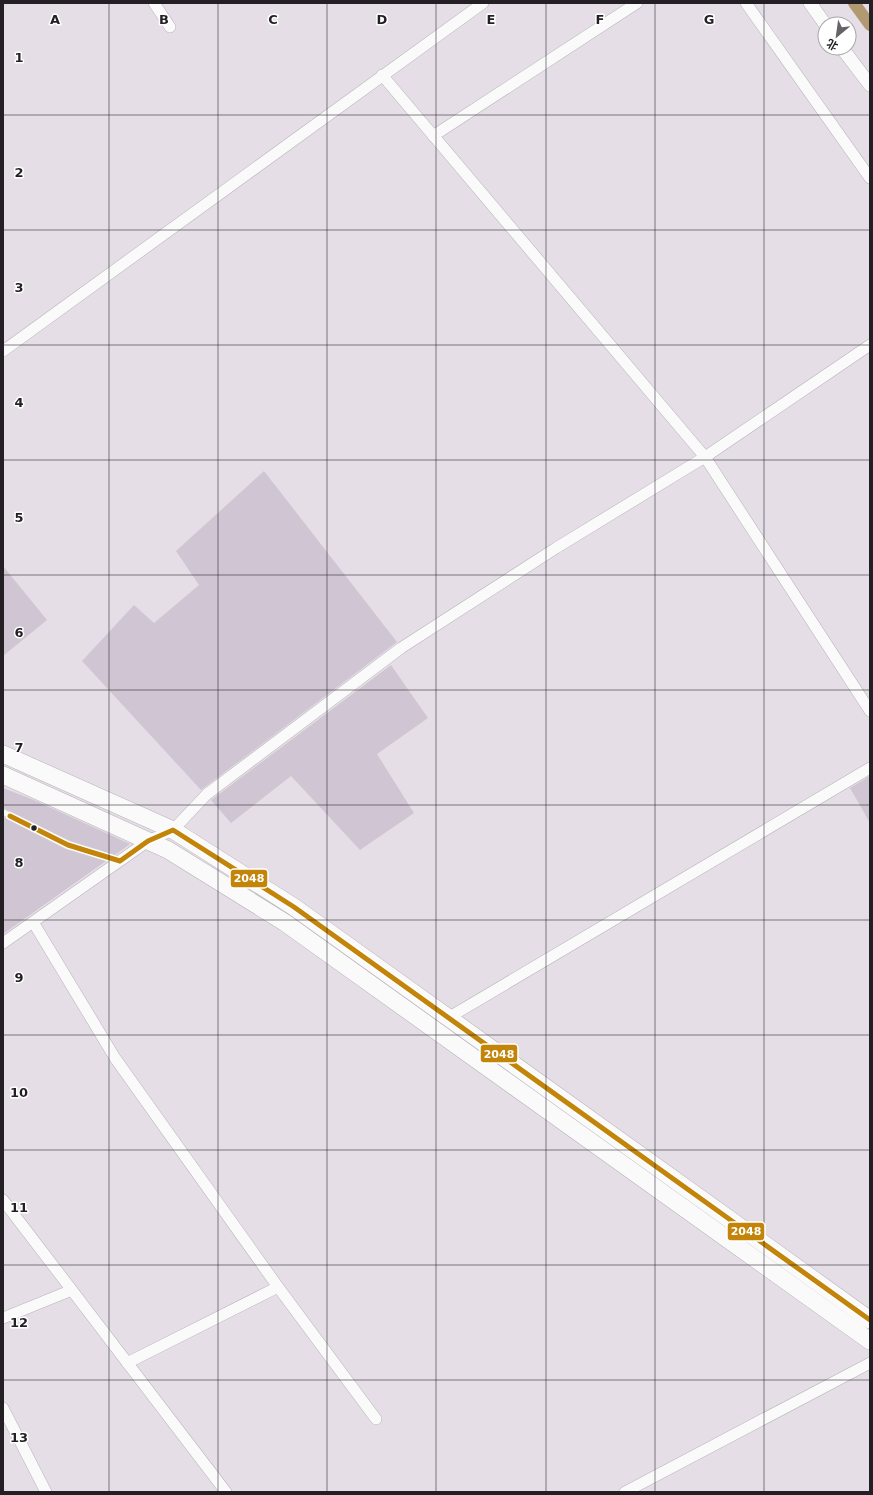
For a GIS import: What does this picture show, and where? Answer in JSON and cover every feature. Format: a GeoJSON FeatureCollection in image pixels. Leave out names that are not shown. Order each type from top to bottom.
{"type":"FeatureCollection","features":[{"type":"Feature","properties":{"kind":"main road"},"geometry":{"type":"LineString","coordinates":[[3,754],[173,830],[294,907],[870,1320]]}},
{"type":"Feature","properties":{"kind":"main road"},"geometry":{"type":"LineString","coordinates":[[3,775],[168,850],[284,922],[870,1341]]}},
{"type":"Feature","properties":{"kind":"street"},"geometry":{"type":"LineString","coordinates":[[154,3],[170,27]]}},
{"type":"Feature","properties":{"kind":"street"},"geometry":{"type":"LineString","coordinates":[[3,350],[483,3]]}},
{"type":"Feature","properties":{"kind":"street"},"geometry":{"type":"LineString","coordinates":[[433,136],[637,3]]}},
{"type":"Feature","properties":{"kind":"street"},"geometry":{"type":"LineString","coordinates":[[746,3],[870,178]]}},
{"type":"Feature","properties":{"kind":"street"},"geometry":{"type":"LineString","coordinates":[[810,3],[819,16]]}},
{"type":"Feature","properties":{"kind":"street"},"geometry":{"type":"LineString","coordinates":[[848,56],[870,85]]}},
{"type":"Feature","properties":{"kind":"street"},"geometry":{"type":"LineString","coordinates":[[382,75],[705,457],[870,711]]}},
{"type":"Feature","properties":{"kind":"street"},"geometry":{"type":"LineString","coordinates":[[3,943],[148,841],[173,830],[207,794],[402,648],[550,552],[705,457],[870,345]]}},
{"type":"Feature","properties":{"kind":"street"},"geometry":{"type":"LineString","coordinates":[[448,1018],[870,768]]}},
{"type":"Feature","properties":{"kind":"street"},"geometry":{"type":"LineString","coordinates":[[33,922],[115,1058],[278,1287],[376,1419]]}},
{"type":"Feature","properties":{"kind":"street"},"geometry":{"type":"LineString","coordinates":[[3,1200],[226,1492]]}},
{"type":"Feature","properties":{"kind":"street"},"geometry":{"type":"LineString","coordinates":[[127,1363],[278,1287]]}},
{"type":"Feature","properties":{"kind":"street"},"geometry":{"type":"LineString","coordinates":[[3,1318],[72,1290]]}},
{"type":"Feature","properties":{"kind":"street"},"geometry":{"type":"LineString","coordinates":[[625,1492],[870,1363]]}},
{"type":"Feature","properties":{"kind":"street"},"geometry":{"type":"LineString","coordinates":[[3,1408],[46,1492]]}},
{"type":"Feature","properties":{"kind":"lane"},"geometry":{"type":"LineString","coordinates":[[3,812],[68,845],[120,861]]}},
{"type":"Feature","properties":{"kind":"building"},"geometry":{"type":"Polygon","coordinates":[[[264,471],[397,642],[201,790],[82,661],[134,605],[154,623],[199,585],[176,551],[264,471]]]}},
{"type":"Feature","properties":{"kind":"building"},"geometry":{"type":"Polygon","coordinates":[[[3,566],[47,620],[3,656],[3,566]]]}},
{"type":"Feature","properties":{"kind":"building"},"geometry":{"type":"Polygon","coordinates":[[[391,665],[428,718],[377,754],[414,813],[360,850],[291,776],[231,823],[211,800],[391,665]]]}},
{"type":"Feature","properties":{"kind":"building"},"geometry":{"type":"Polygon","coordinates":[[[870,776],[870,823],[850,788],[870,776]]]}},
{"type":"Feature","properties":{"kind":"building"},"geometry":{"type":"Polygon","coordinates":[[[3,788],[34,800],[130,844],[115,855],[70,841],[3,808],[3,788]]]}},
{"type":"Feature","properties":{"kind":"building"},"geometry":{"type":"Polygon","coordinates":[[[3,817],[66,849],[106,861],[3,934],[3,817]]]}},
{"type":"Feature","properties":{"kind":"waterway"},"geometry":{"type":"LineString","coordinates":[[854,3],[870,25]]}},
{"type":"Feature","properties":{"kind":"transit line","name":"2048"},"geometry":{"type":"LineString","coordinates":[[10,816],[68,845],[120,861]]}},
{"type":"Feature","properties":{"kind":"transit line","name":"2048"},"geometry":{"type":"LineString","coordinates":[[120,861],[148,841],[173,830],[294,907],[870,1320]]}}]}
